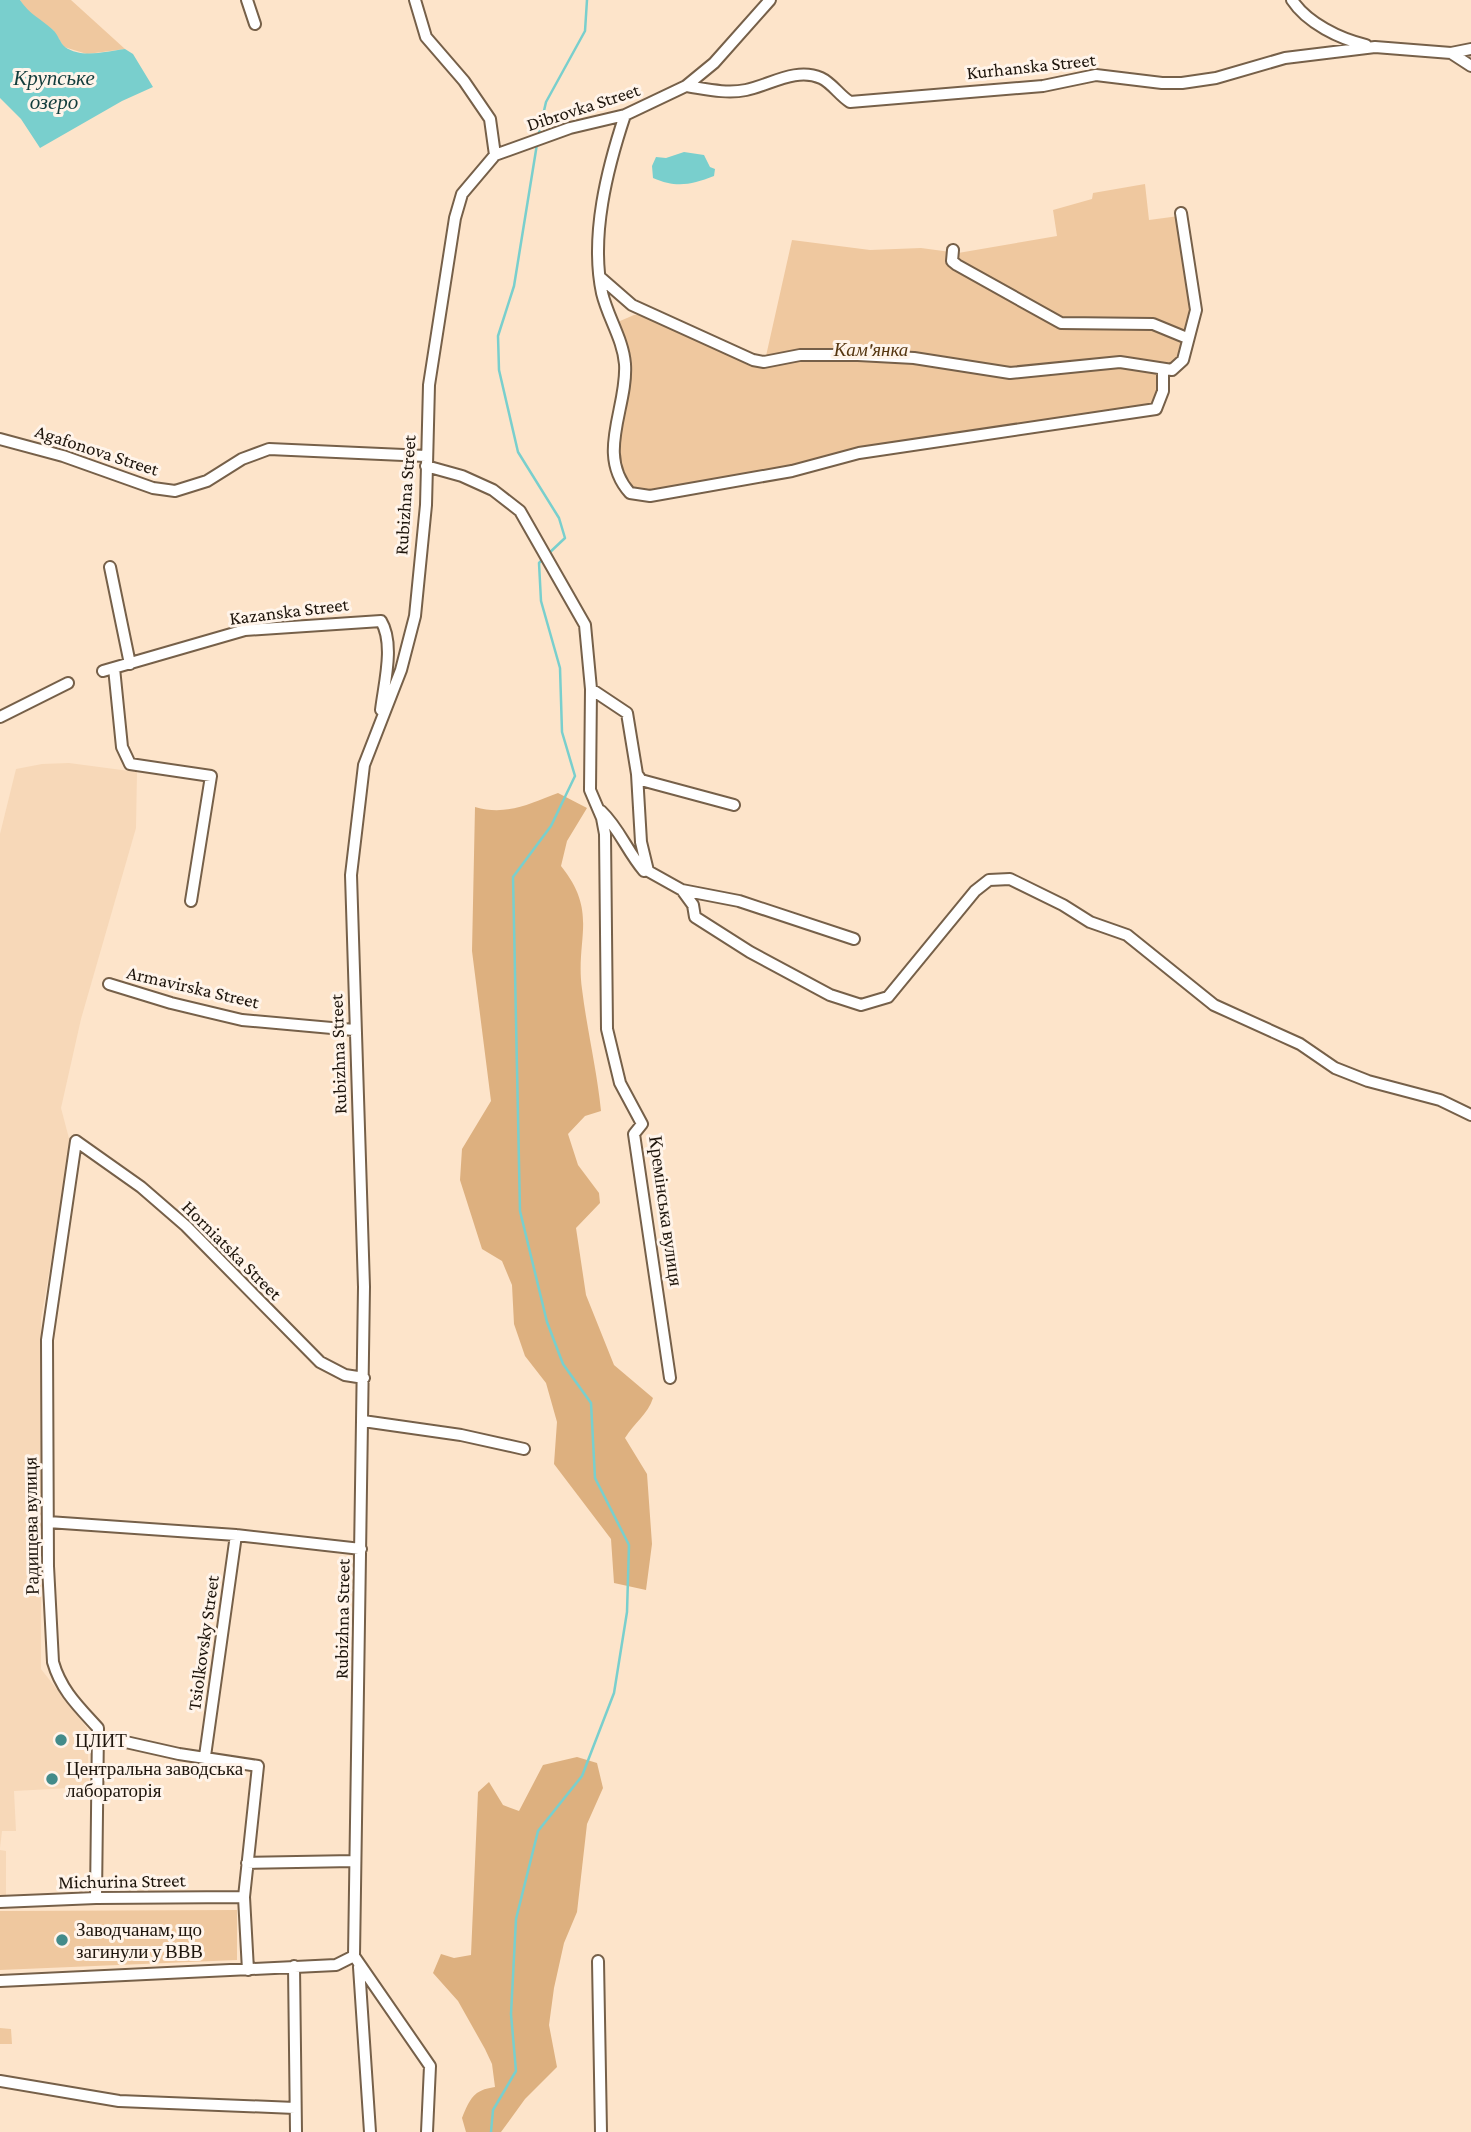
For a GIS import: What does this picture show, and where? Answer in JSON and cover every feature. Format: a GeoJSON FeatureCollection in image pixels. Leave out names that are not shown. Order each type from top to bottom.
{"type":"FeatureCollection","features":[{"type":"Feature","properties":{"kind":"street"},"geometry":{"type":"LineString","coordinates":[[247,0],[255,24]]}},
{"type":"Feature","properties":{"kind":"street"},"geometry":{"type":"LineString","coordinates":[[415,0],[426,37],[464,81],[490,118],[495,155]]}},
{"type":"Feature","properties":{"kind":"street","name":"Dibrovka Street"},"geometry":{"type":"LineString","coordinates":[[495,155],[544,137],[625,115],[686,86],[714,63],[770,0]]}},
{"type":"Feature","properties":{"kind":"street"},"geometry":{"type":"LineString","coordinates":[[1292,0],[1308,18],[1330,32],[1375,47]]}},
{"type":"Feature","properties":{"kind":"street","name":"Kurhanska Street"},"geometry":{"type":"LineString","coordinates":[[686,86],[747,90],[787,77],[811,75],[822,78],[850,102],[1044,86],[1097,75],[1182,83],[1216,78],[1285,58],[1375,47],[1451,53],[1471,49]]}},
{"type":"Feature","properties":{"kind":"street"},"geometry":{"type":"LineString","coordinates":[[1451,53],[1471,66]]}},
{"type":"Feature","properties":{"kind":"street"},"geometry":{"type":"LineString","coordinates":[[625,115],[607,179],[599,239],[600,277],[625,363],[614,435],[614,458],[620,480],[636,496],[650,496],[792,471],[859,453],[1156,409],[1163,391],[1163,370]]}},
{"type":"Feature","properties":{"kind":"street","name":"Rubizhna Street"},"geometry":{"type":"LineString","coordinates":[[370,2132],[357,1960],[354,1861],[364,1378],[362,1200],[354,1030],[353,850],[364,765],[411,642],[426,505],[429,385],[455,218],[462,194],[495,155]]}},
{"type":"Feature","properties":{"kind":"street"},"geometry":{"type":"LineString","coordinates":[[600,277],[632,305],[692,330],[752,360],[764,362],[800,355],[858,355],[914,358],[1010,373],[1078,364],[1138,362],[1172,370],[1183,360],[1187,338],[1195,319],[1196,301],[1181,213]]}},
{"type":"Feature","properties":{"kind":"street"},"geometry":{"type":"LineString","coordinates":[[953,250],[952,261],[957,265],[1062,323],[1143,323],[1162,327],[1187,338]]}},
{"type":"Feature","properties":{"kind":"street","name":"Agafonova Street"},"geometry":{"type":"LineString","coordinates":[[0,439],[63,456],[153,488],[175,491],[207,481],[242,459],[269,449],[426,461]]}},
{"type":"Feature","properties":{"kind":"street","name":"Кремінська вулиця"},"geometry":{"type":"LineString","coordinates":[[426,461],[462,476],[509,501],[520,511],[551,561],[585,625],[591,689],[590,790],[605,834],[607,1029],[620,1083],[642,1124],[634,1133],[670,1378]]}},
{"type":"Feature","properties":{"kind":"street"},"geometry":{"type":"LineString","coordinates":[[110,567],[131,664]]}},
{"type":"Feature","properties":{"kind":"street","name":"Kazanska Street"},"geometry":{"type":"LineString","coordinates":[[191,901],[211,776],[130,764],[122,747],[109,669],[245,629],[381,621],[387,630],[387,650],[380,722]]}},
{"type":"Feature","properties":{"kind":"street"},"geometry":{"type":"LineString","coordinates":[[0,717],[68,683]]}},
{"type":"Feature","properties":{"kind":"street","name":"Кремінська вулиця"},"geometry":{"type":"LineString","coordinates":[[591,689],[627,713],[637,774],[645,865],[648,871],[682,890],[740,901],[854,939]]}},
{"type":"Feature","properties":{"kind":"street"},"geometry":{"type":"LineString","coordinates":[[637,774],[652,784],[734,805]]}},
{"type":"Feature","properties":{"kind":"street","name":"Кремінська вулиця"},"geometry":{"type":"LineString","coordinates":[[597,807],[616,826],[627,849],[645,871],[660,876]]}},
{"type":"Feature","properties":{"kind":"street","name":"Кремінська вулиця"},"geometry":{"type":"LineString","coordinates":[[682,890],[692,905],[695,917],[750,952],[838,999],[861,1005],[888,997],[927,946],[982,884],[1003,877],[1063,905],[1090,922],[1120,931],[1214,1005],[1300,1044],[1335,1068],[1368,1081],[1440,1100],[1471,1115]]}},
{"type":"Feature","properties":{"kind":"street","name":"Armavirska Street"},"geometry":{"type":"LineString","coordinates":[[109,984],[171,1003],[242,1020],[354,1030]]}},
{"type":"Feature","properties":{"kind":"street","name":"Horniatska Street"},"geometry":{"type":"LineString","coordinates":[[76,1141],[141,1186],[186,1226],[320,1362],[345,1375],[364,1378]]}},
{"type":"Feature","properties":{"kind":"street","name":"Радищева вулиця"},"geometry":{"type":"LineString","coordinates":[[76,1141],[47,1340],[48,1522],[53,1662],[62,1688],[98,1728],[99,1736]]}},
{"type":"Feature","properties":{"kind":"street"},"geometry":{"type":"LineString","coordinates":[[363,1421],[461,1435],[524,1449]]}},
{"type":"Feature","properties":{"kind":"street"},"geometry":{"type":"LineString","coordinates":[[48,1522],[236,1535],[361,1549]]}},
{"type":"Feature","properties":{"kind":"street","name":"Tsiolkovsky Street"},"geometry":{"type":"LineString","coordinates":[[205,1756],[236,1535]]}},
{"type":"Feature","properties":{"kind":"street"},"geometry":{"type":"LineString","coordinates":[[96,1898],[99,1736],[258,1766],[244,1897],[248,1970]]}},
{"type":"Feature","properties":{"kind":"street"},"geometry":{"type":"LineString","coordinates":[[247,1863],[354,1861]]}},
{"type":"Feature","properties":{"kind":"street","name":"Michurina Street"},"geometry":{"type":"LineString","coordinates":[[0,1902],[244,1897]]}},
{"type":"Feature","properties":{"kind":"street"},"geometry":{"type":"LineString","coordinates":[[0,1981],[336,1965],[357,1960],[430,2066],[427,2132]]}},
{"type":"Feature","properties":{"kind":"street"},"geometry":{"type":"LineString","coordinates":[[598,1961],[601,2132]]}},
{"type":"Feature","properties":{"kind":"street"},"geometry":{"type":"LineString","coordinates":[[294,1966],[296,2132]]}},
{"type":"Feature","properties":{"kind":"street"},"geometry":{"type":"LineString","coordinates":[[0,2081],[119,2101],[295,2108]]}},
{"type":"Feature","properties":{"kind":"shaded area"},"geometry":{"type":"Polygon","coordinates":[[[69,763],[137,772],[136,828],[81,1019],[61,1108],[71,1146],[41,1319],[41,1669],[87,1728],[89,1787],[14,1791],[16,1831],[2,1831],[0,1848],[0,834],[16,769],[69,763]]]}},
{"type":"Feature","properties":{"kind":"shaded area"},"geometry":{"type":"Polygon","coordinates":[[[558,793],[587,808],[567,841],[561,866],[573,883],[582,912],[582,989],[601,1111],[585,1116],[568,1134],[578,1165],[599,1193],[600,1203],[576,1228],[586,1295],[614,1365],[653,1398],[648,1409],[625,1438],[647,1474],[652,1544],[646,1590],[614,1583],[611,1539],[554,1464],[557,1422],[546,1383],[525,1356],[514,1324],[512,1285],[502,1261],[482,1249],[460,1180],[462,1149],[491,1101],[472,951],[475,807],[507,809],[527,805],[558,793]]]}},
{"type":"Feature","properties":{"kind":"shaded area"},"geometry":{"type":"Polygon","coordinates":[[[577,1757],[597,1763],[603,1788],[587,1824],[577,1912],[564,1943],[554,1988],[549,2025],[557,2067],[525,2099],[501,2132],[466,2132],[462,2118],[470,2101],[482,2090],[495,2087],[492,2064],[458,2001],[433,1973],[441,1954],[454,1958],[471,1955],[478,1792],[489,1782],[503,1805],[519,1811],[543,1765],[577,1757]]]}},
{"type":"Feature","properties":{"kind":"shaded area"},"geometry":{"type":"Polygon","coordinates":[[[0,1850],[6,1851],[6,1898],[0,1898],[0,1850]]]}},
{"type":"Feature","properties":{"kind":"green space"},"geometry":{"type":"Polygon","coordinates":[[[20,0],[71,0],[125,49],[87,54],[64,47],[53,30],[27,11],[20,0]]]}},
{"type":"Feature","properties":{"kind":"green space","name":"Кам'янка"},"geometry":{"type":"Polygon","coordinates":[[[1145,184],[1149,220],[1179,216],[1195,313],[1181,360],[1169,366],[1155,406],[659,492],[632,489],[621,473],[618,459],[622,401],[620,321],[634,315],[643,315],[747,363],[766,356],[792,240],[870,250],[921,248],[958,253],[1057,236],[1053,210],[1092,199],[1093,193],[1145,184]]]}},
{"type":"Feature","properties":{"kind":"green space"},"geometry":{"type":"Polygon","coordinates":[[[237,1910],[237,1960],[0,1970],[0,1911],[237,1910]]]}},
{"type":"Feature","properties":{"kind":"green space"},"geometry":{"type":"Polygon","coordinates":[[[0,2028],[11,2029],[12,2044],[0,2044],[0,2028]]]}},
{"type":"Feature","properties":{"kind":"water","name":"Крупське озеро"},"geometry":{"type":"Polygon","coordinates":[[[0,0],[20,0],[72,51],[95,53],[125,49],[133,54],[153,87],[122,101],[40,148],[21,119],[0,98],[0,0]]]}},
{"type":"Feature","properties":{"kind":"water"},"geometry":{"type":"Polygon","coordinates":[[[684,152],[704,155],[710,167],[715,169],[714,176],[684,184],[653,178],[652,166],[656,157],[666,158],[684,152]]]}},
{"type":"Feature","properties":{"kind":"waterway"},"geometry":{"type":"LineString","coordinates":[[538,137],[546,102],[585,31],[587,0]]}},
{"type":"Feature","properties":{"kind":"waterway"},"geometry":{"type":"LineString","coordinates":[[537,144],[514,286],[498,336],[499,370],[518,452],[559,518],[565,538],[547,555]]}},
{"type":"Feature","properties":{"kind":"waterway"},"geometry":{"type":"LineString","coordinates":[[491,2132],[493,2110],[516,2071],[511,2014],[516,1919],[538,1831],[582,1776],[614,1693],[627,1612],[629,1545],[595,1478],[591,1403],[563,1364],[547,1322],[520,1211],[513,877],[551,826],[575,776],[562,732],[560,668],[541,601],[539,563],[542,560]]}},
{"type":"Feature","properties":{"kind":"place","name":"ЦЛИТ"},"geometry":{"type":"Point","coordinates":[61,1740]}},
{"type":"Feature","properties":{"kind":"place","name":"Центральна заводська лабораторія"},"geometry":{"type":"Point","coordinates":[52,1779]}},
{"type":"Feature","properties":{"kind":"place","name":"Заводчанам, що загинули у ВВВ"},"geometry":{"type":"Point","coordinates":[62,1940]}}]}
